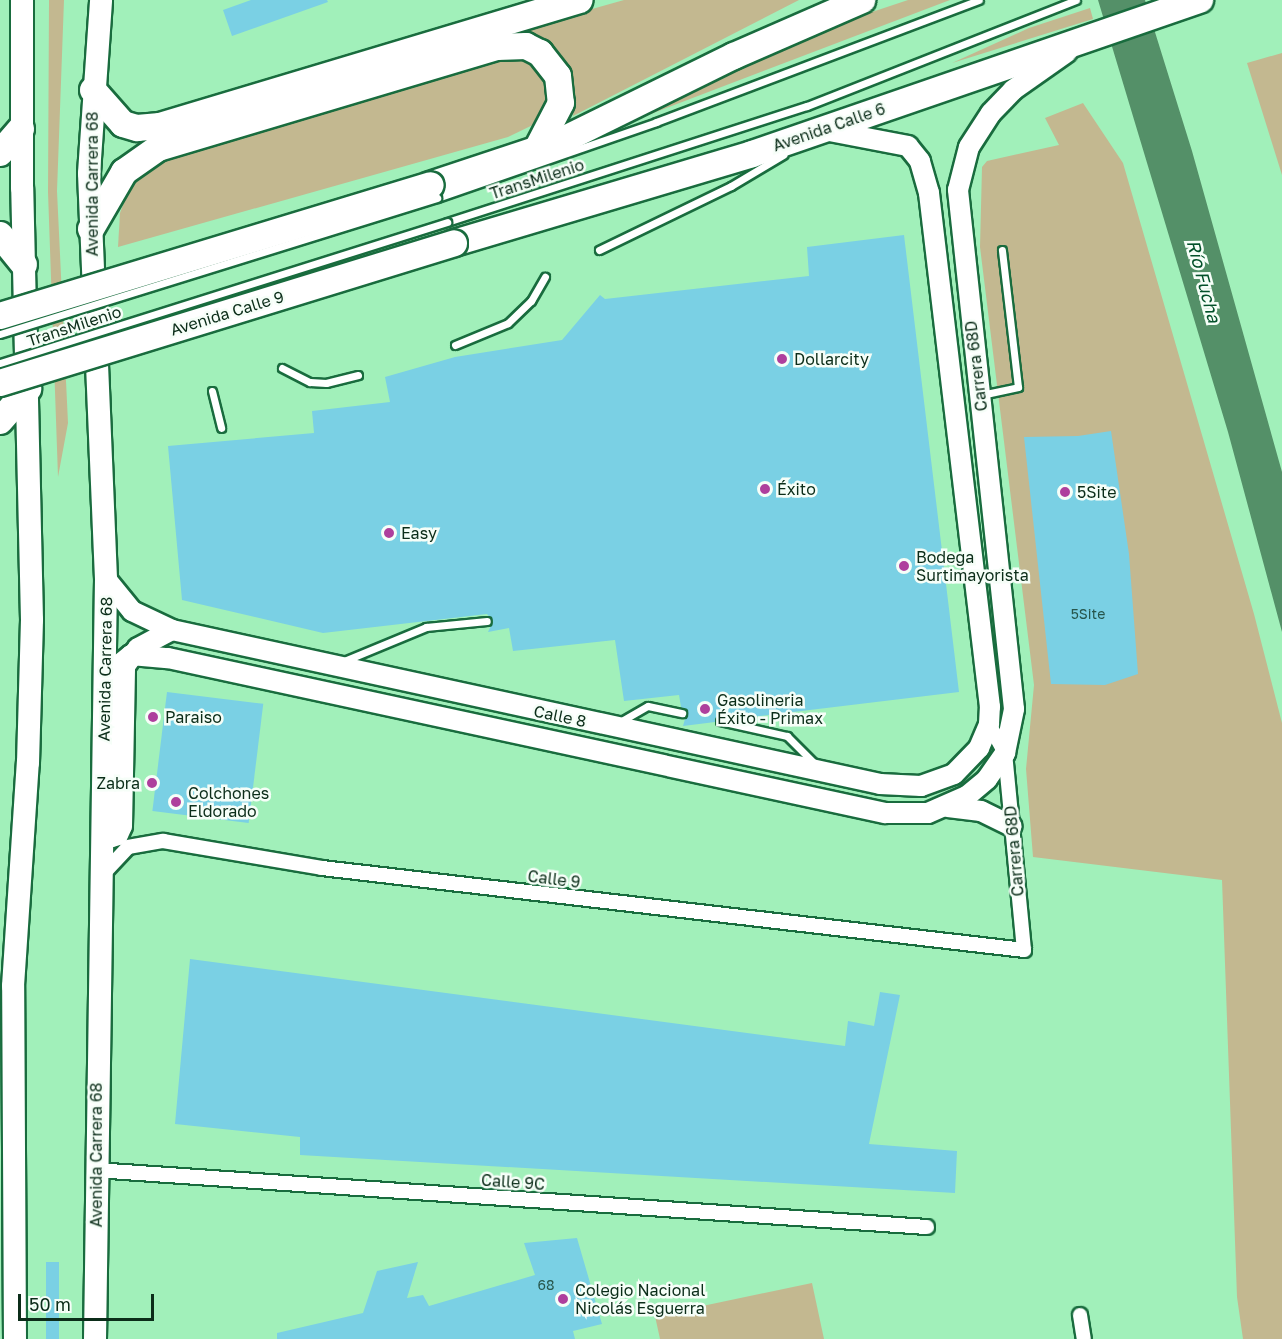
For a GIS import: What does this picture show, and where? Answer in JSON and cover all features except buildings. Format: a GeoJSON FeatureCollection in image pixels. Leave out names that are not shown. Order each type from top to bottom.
{"type":"FeatureCollection","features":[{"type":"Feature","properties":{"kind":"highway"},"geometry":{"type":"LineString","coordinates":[[93,90],[123,124],[137,128],[160,126],[579,0]]}},
{"type":"Feature","properties":{"kind":"highway"},"geometry":{"type":"LineString","coordinates":[[0,316],[434,191],[536,151],[862,0]]}},
{"type":"Feature","properties":{"kind":"highway","name":"Avenida Calle 6"},"geometry":{"type":"LineString","coordinates":[[451,232],[822,130],[1200,0]]}},
{"type":"Feature","properties":{"kind":"highway"},"geometry":{"type":"LineString","coordinates":[[91,229],[124,172],[158,148],[497,47],[526,46],[540,53],[558,76],[561,103],[536,151]]}},
{"type":"Feature","properties":{"kind":"highway"},"geometry":{"type":"LineString","coordinates":[[0,153],[21,129]]}},
{"type":"Feature","properties":{"kind":"highway","name":"Avenida Calle 9"},"geometry":{"type":"LineString","coordinates":[[0,383],[451,232]]}},
{"type":"Feature","properties":{"kind":"highway"},"geometry":{"type":"LineString","coordinates":[[0,235],[24,265]]}},
{"type":"Feature","properties":{"kind":"highway"},"geometry":{"type":"LineString","coordinates":[[0,421],[28,389]]}},
{"type":"Feature","properties":{"kind":"main road"},"geometry":{"type":"LineString","coordinates":[[15,1339],[13,986],[28,773],[32,620],[21,129],[22,0]]}},
{"type":"Feature","properties":{"kind":"main road","name":"Avenida Carrera 68"},"geometry":{"type":"LineString","coordinates":[[95,1339],[99,881],[106,579],[91,229],[93,90],[101,0]]}},
{"type":"Feature","properties":{"kind":"street","name":"Carrera 68D"},"geometry":{"type":"LineString","coordinates":[[1005,753],[1014,709],[958,206],[962,168],[979,130],[1013,90],[1092,36]]}},
{"type":"Feature","properties":{"kind":"street","name":"Carrera 68D"},"geometry":{"type":"LineString","coordinates":[[822,130],[902,143],[917,154],[926,178],[990,715],[1005,753],[1024,950]]}},
{"type":"Feature","properties":{"kind":"street","name":"Calle 8"},"geometry":{"type":"LineString","coordinates":[[106,579],[132,611],[172,630],[610,727],[905,787],[937,783],[971,760],[990,715]]}},
{"type":"Feature","properties":{"kind":"street"},"geometry":{"type":"LineString","coordinates":[[105,676],[149,640],[172,630]]}},
{"type":"Feature","properties":{"kind":"street","name":"Calle 8"},"geometry":{"type":"LineString","coordinates":[[131,655],[180,660],[885,813],[919,814],[948,807],[987,779],[1005,753]]}},
{"type":"Feature","properties":{"kind":"street"},"geometry":{"type":"LineString","coordinates":[[102,825],[106,835],[111,837],[118,835],[122,826],[122,677],[131,655]]}},
{"type":"Feature","properties":{"kind":"street"},"geometry":{"type":"LineString","coordinates":[[948,807],[981,811],[1012,826]]}},
{"type":"Feature","properties":{"kind":"street","name":"Calle 9"},"geometry":{"type":"LineString","coordinates":[[99,881],[115,858],[128,847],[163,841],[322,868],[1024,950]]}},
{"type":"Feature","properties":{"kind":"street","name":"Calle 9C"},"geometry":{"type":"LineString","coordinates":[[95,1170],[927,1227]]}},
{"type":"Feature","properties":{"kind":"street"},"geometry":{"type":"LineString","coordinates":[[1080,1315],[1084,1339]]}},
{"type":"Feature","properties":{"kind":"lane","name":"TransMilenio"},"geometry":{"type":"LineString","coordinates":[[0,334],[434,191],[656,122],[979,0]]}},
{"type":"Feature","properties":{"kind":"lane","name":"TransMilenio"},"geometry":{"type":"LineString","coordinates":[[0,363],[451,232],[807,106],[1076,0]]}},
{"type":"Feature","properties":{"kind":"lane"},"geometry":{"type":"LineString","coordinates":[[599,250],[731,186],[822,130]]}},
{"type":"Feature","properties":{"kind":"lane"},"geometry":{"type":"LineString","coordinates":[[980,396],[1018,387],[1002,250]]}},
{"type":"Feature","properties":{"kind":"lane"},"geometry":{"type":"LineString","coordinates":[[456,345],[508,323],[531,301],[545,277]]}},
{"type":"Feature","properties":{"kind":"lane"},"geometry":{"type":"LineString","coordinates":[[282,368],[309,382],[326,383],[358,375]]}},
{"type":"Feature","properties":{"kind":"lane"},"geometry":{"type":"LineString","coordinates":[[212,391],[221,428]]}},
{"type":"Feature","properties":{"kind":"lane"},"geometry":{"type":"LineString","coordinates":[[322,664],[353,659],[426,627],[487,621]]}},
{"type":"Feature","properties":{"kind":"lane"},"geometry":{"type":"LineString","coordinates":[[610,727],[648,706],[682,713]]}},
{"type":"Feature","properties":{"kind":"lane"},"geometry":{"type":"LineString","coordinates":[[720,722],[787,736],[824,772]]}},
{"type":"Feature","properties":{"kind":"shaded area"},"geometry":{"type":"Polygon","coordinates":[[[49,0],[64,0],[57,191],[68,423],[58,477],[48,192],[49,0]]]}},
{"type":"Feature","properties":{"kind":"shaded area"},"geometry":{"type":"Polygon","coordinates":[[[624,0],[799,0],[573,116],[575,90],[569,70],[553,49],[531,35],[514,31],[624,0]]]}},
{"type":"Feature","properties":{"kind":"shaded area"},"geometry":{"type":"Polygon","coordinates":[[[908,0],[950,0],[593,136],[806,34],[908,0]]]}},
{"type":"Feature","properties":{"kind":"shaded area"},"geometry":{"type":"Polygon","coordinates":[[[1090,8],[1093,19],[952,63],[1029,28],[1090,8]]]}},
{"type":"Feature","properties":{"kind":"shaded area"},"geometry":{"type":"Polygon","coordinates":[[[1282,53],[1282,175],[1247,63],[1282,53]]]}},
{"type":"Feature","properties":{"kind":"shaded area"},"geometry":{"type":"Polygon","coordinates":[[[504,58],[523,58],[537,65],[546,78],[551,96],[537,123],[508,137],[118,247],[120,213],[126,197],[137,174],[159,160],[504,58]]]}},
{"type":"Feature","properties":{"kind":"shaded area"},"geometry":{"type":"Polygon","coordinates":[[[1083,103],[1123,163],[1254,614],[1282,723],[1282,1339],[1243,1339],[1237,1297],[1222,880],[1033,857],[1026,769],[1034,685],[980,247],[982,167],[987,161],[1059,145],[1045,118],[1083,103]]]}},
{"type":"Feature","properties":{"kind":"shaded area"},"geometry":{"type":"Polygon","coordinates":[[[812,1283],[824,1339],[660,1339],[655,1316],[812,1283]]]}},
{"type":"Feature","properties":{"kind":"water","name":"Río Fucha"},"geometry":{"type":"Polygon","coordinates":[[[1098,0],[1145,0],[1192,151],[1282,472],[1282,632],[1228,432],[1098,0]]]}},
{"type":"Feature","properties":{"kind":"place","name":"Dollarcity"},"geometry":{"type":"Point","coordinates":[782,359]}},
{"type":"Feature","properties":{"kind":"place","name":"Éxito"},"geometry":{"type":"Point","coordinates":[765,489]}},
{"type":"Feature","properties":{"kind":"place","name":"5Site"},"geometry":{"type":"Point","coordinates":[1065,492]}},
{"type":"Feature","properties":{"kind":"place","name":"Easy"},"geometry":{"type":"Point","coordinates":[389,533]}},
{"type":"Feature","properties":{"kind":"place","name":"Bodega Surtimayorista"},"geometry":{"type":"Point","coordinates":[904,566]}},
{"type":"Feature","properties":{"kind":"place","name":"Gasolineria Éxito - Primax"},"geometry":{"type":"Point","coordinates":[705,709]}},
{"type":"Feature","properties":{"kind":"place","name":"Paraiso"},"geometry":{"type":"Point","coordinates":[153,717]}},
{"type":"Feature","properties":{"kind":"place","name":"Zabra"},"geometry":{"type":"Point","coordinates":[152,783]}},
{"type":"Feature","properties":{"kind":"place","name":"Colchones Eldorado"},"geometry":{"type":"Point","coordinates":[176,802]}},
{"type":"Feature","properties":{"kind":"place","name":"Colegio Nacional Nicolás Esguerra"},"geometry":{"type":"Point","coordinates":[563,1299]}}]}
